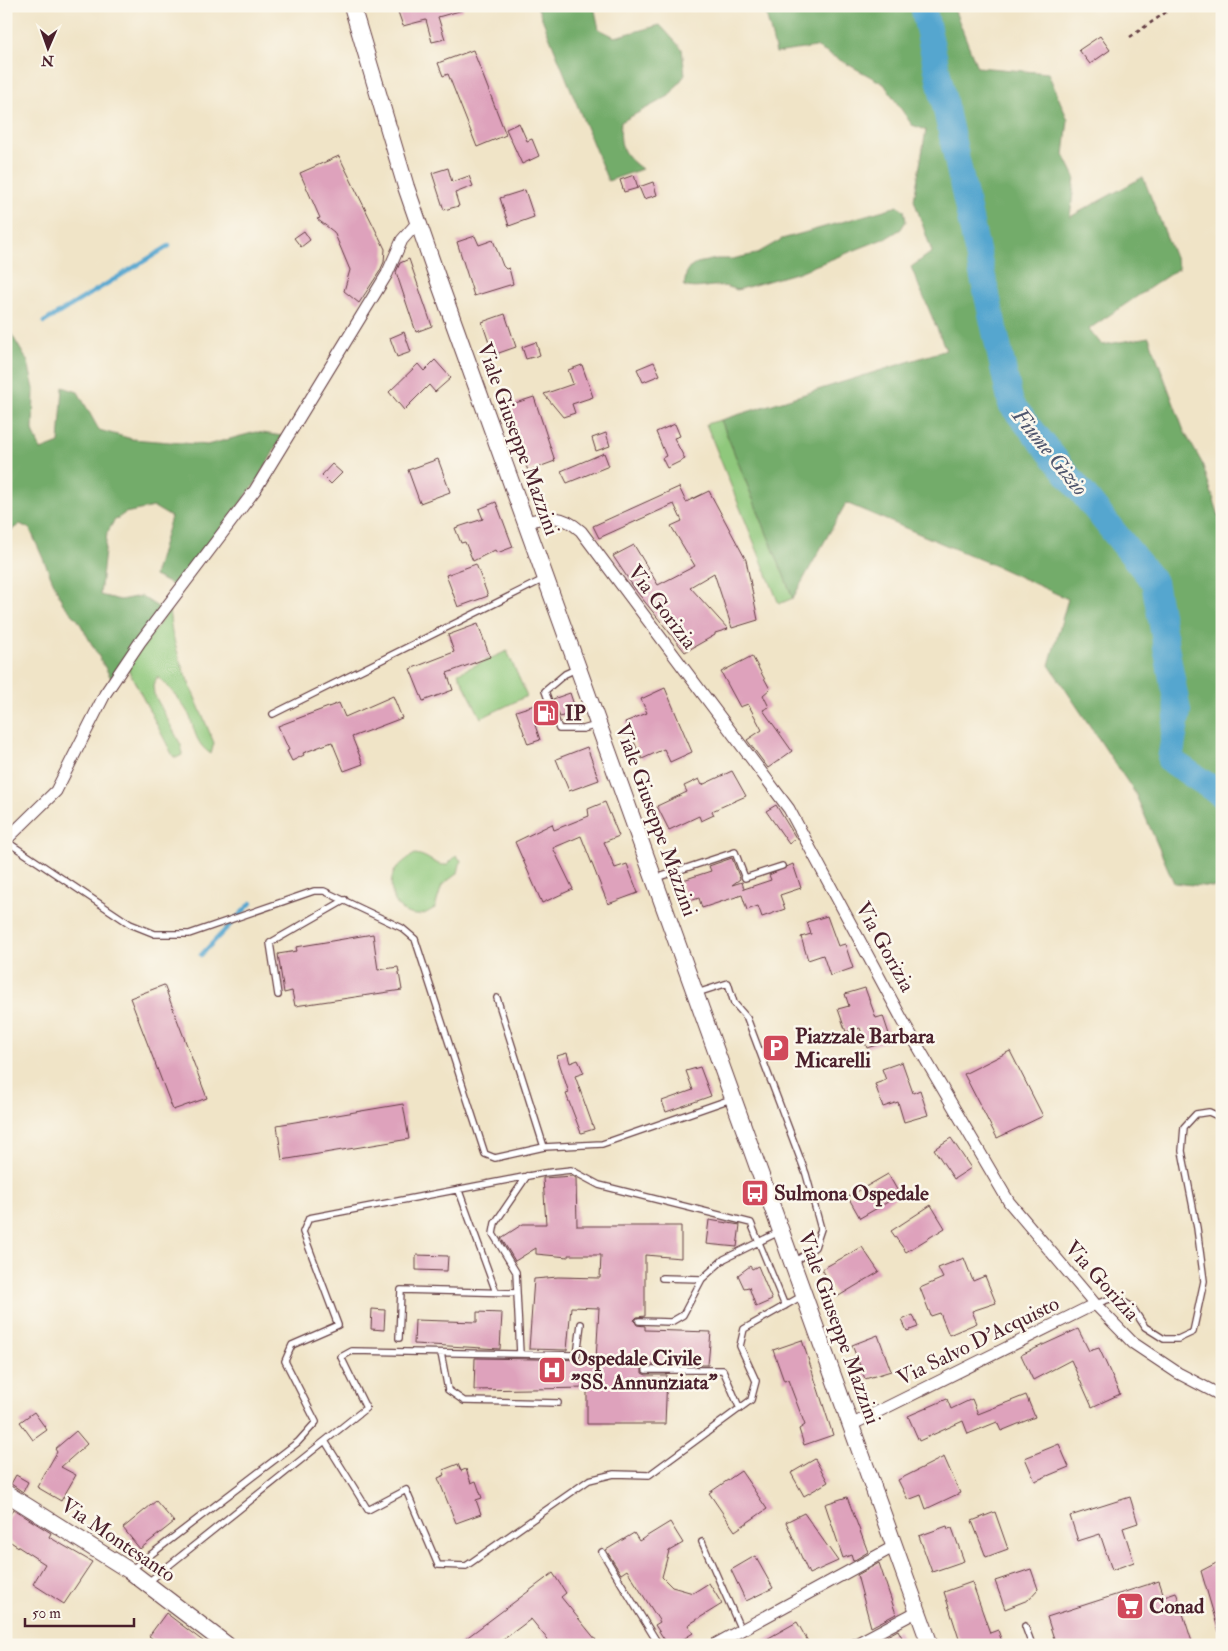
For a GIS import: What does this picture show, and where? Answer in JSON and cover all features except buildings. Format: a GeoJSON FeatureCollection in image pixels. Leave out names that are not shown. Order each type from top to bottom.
{"type":"FeatureCollection","features":[{"type":"Feature","properties":{"kind":"main road","name":"Viale Giuseppe Mazzini"},"geometry":{"type":"LineString","coordinates":[[352,6],[418,222],[930,1645]]}},
{"type":"Feature","properties":{"kind":"main road","name":"Via Montesanto"},"geometry":{"type":"LineString","coordinates":[[6,1493],[130,1571],[227,1645]]}},
{"type":"Feature","properties":{"kind":"street"},"geometry":{"type":"LineString","coordinates":[[6,840],[56,791],[105,694],[140,642],[255,490],[387,274],[402,240],[418,222]]}},
{"type":"Feature","properties":{"kind":"street","name":"Via Gorizia"},"geometry":{"type":"LineString","coordinates":[[526,522],[542,518],[564,519],[581,531],[778,793],[799,825],[904,1021],[1009,1202],[1095,1304],[1133,1342],[1155,1359],[1222,1396]]}},
{"type":"Feature","properties":{"kind":"street","name":"Via Salvo D'Acquisto"},"geometry":{"type":"LineString","coordinates":[[851,1425],[1095,1304]]}},
{"type":"Feature","properties":{"kind":"street"},"geometry":{"type":"LineString","coordinates":[[714,1645],[894,1546]]}},
{"type":"Feature","properties":{"kind":"street"},"geometry":{"type":"LineString","coordinates":[[854,1645],[918,1611]]}},
{"type":"Feature","properties":{"kind":"lane"},"geometry":{"type":"LineString","coordinates":[[273,714],[546,578]]}},
{"type":"Feature","properties":{"kind":"lane"},"geometry":{"type":"LineString","coordinates":[[578,668],[565,674],[545,691],[560,729],[583,729],[599,725]]}},
{"type":"Feature","properties":{"kind":"lane"},"geometry":{"type":"LineString","coordinates":[[6,840],[114,914],[130,924],[155,934],[189,934],[314,891],[324,890],[402,928],[415,939],[485,1154],[495,1158],[544,1147],[602,1144],[733,1099]]}},
{"type":"Feature","properties":{"kind":"lane"},"geometry":{"type":"LineString","coordinates":[[654,878],[735,852],[745,878],[782,866]]}},
{"type":"Feature","properties":{"kind":"lane"},"geometry":{"type":"LineString","coordinates":[[278,995],[270,943],[345,900]]}},
{"type":"Feature","properties":{"kind":"lane"},"geometry":{"type":"LineString","coordinates":[[695,993],[728,983],[734,1003],[748,1018],[806,1174],[820,1229],[815,1247],[793,1264]]}},
{"type":"Feature","properties":{"kind":"lane"},"geometry":{"type":"LineString","coordinates":[[498,998],[544,1147]]}},
{"type":"Feature","properties":{"kind":"lane"},"geometry":{"type":"LineString","coordinates":[[1095,1304],[1116,1297],[1132,1307],[1145,1327],[1164,1339],[1178,1339],[1193,1332],[1204,1281],[1197,1228],[1182,1150],[1184,1127],[1196,1114],[1209,1112],[1222,1118]]}},
{"type":"Feature","properties":{"kind":"lane"},"geometry":{"type":"LineString","coordinates":[[130,1571],[298,1442],[316,1422],[285,1361],[292,1345],[338,1325],[303,1232],[310,1218],[459,1191],[527,1176],[571,1170],[599,1186],[751,1223],[785,1306]]}},
{"type":"Feature","properties":{"kind":"lane"},"geometry":{"type":"LineString","coordinates":[[520,1354],[516,1272],[493,1234],[495,1223],[527,1176]]}},
{"type":"Feature","properties":{"kind":"lane"},"geometry":{"type":"LineString","coordinates":[[459,1191],[496,1292]]}},
{"type":"Feature","properties":{"kind":"lane"},"geometry":{"type":"LineString","coordinates":[[639,1321],[670,1322],[683,1315],[702,1279],[724,1259],[781,1231]]}},
{"type":"Feature","properties":{"kind":"lane"},"geometry":{"type":"LineString","coordinates":[[662,1278],[702,1279]]}},
{"type":"Feature","properties":{"kind":"lane"},"geometry":{"type":"LineString","coordinates":[[399,1338],[401,1290],[517,1293]]}},
{"type":"Feature","properties":{"kind":"lane"},"geometry":{"type":"LineString","coordinates":[[325,1441],[368,1510],[406,1490],[438,1565],[466,1566],[589,1480],[614,1474],[648,1475],[752,1400],[756,1382],[740,1346],[744,1329],[804,1295]]}},
{"type":"Feature","properties":{"kind":"lane"},"geometry":{"type":"LineString","coordinates":[[147,1583],[366,1408],[342,1357],[352,1351],[577,1355],[581,1324]]}},
{"type":"Feature","properties":{"kind":"lane"},"geometry":{"type":"LineString","coordinates":[[441,1352],[448,1390],[464,1401],[558,1403]]}},
{"type":"Feature","properties":{"kind":"lane"},"geometry":{"type":"LineString","coordinates":[[646,1370],[723,1370],[740,1409]]}},
{"type":"Feature","properties":{"kind":"lane"},"geometry":{"type":"LineString","coordinates":[[702,1542],[741,1630]]}},
{"type":"Feature","properties":{"kind":"lane"},"geometry":{"type":"LineString","coordinates":[[602,1552],[659,1645]]}},
{"type":"Feature","properties":{"kind":"lane"},"geometry":{"type":"LineString","coordinates":[[1025,1626],[1032,1645]]}},
{"type":"Feature","properties":{"kind":"path"},"geometry":{"type":"LineString","coordinates":[[1130,37],[1175,6]]}},
{"type":"Feature","properties":{"kind":"green space"},"geometry":{"type":"Polygon","coordinates":[[[537,6],[594,6],[599,29],[615,37],[660,25],[682,49],[685,75],[669,96],[621,122],[621,144],[623,149],[630,159],[642,169],[608,181],[537,6]]]}},
{"type":"Feature","properties":{"kind":"green space"},"geometry":{"type":"Polygon","coordinates":[[[764,6],[953,6],[977,67],[1048,73],[1068,120],[1064,155],[1075,177],[1070,217],[1143,177],[1179,268],[1089,329],[1102,345],[1149,337],[1184,431],[1202,463],[1222,525],[1222,888],[1174,883],[1135,793],[1049,665],[1068,599],[998,567],[846,503],[793,598],[721,420],[946,350],[911,267],[932,252],[914,200],[926,130],[912,125],[884,84],[816,47],[776,53],[764,6]]]}},
{"type":"Feature","properties":{"kind":"green space"},"geometry":{"type":"Polygon","coordinates":[[[898,206],[904,210],[906,221],[901,229],[888,237],[799,272],[737,290],[722,286],[696,288],[684,286],[687,270],[697,263],[756,254],[782,239],[898,206]]]}},
{"type":"Feature","properties":{"kind":"green space"},"geometry":{"type":"Polygon","coordinates":[[[6,325],[28,362],[34,389],[33,431],[41,450],[59,443],[63,387],[78,392],[99,430],[132,439],[207,445],[256,432],[282,436],[258,480],[177,587],[154,576],[171,517],[154,507],[125,513],[114,521],[107,533],[100,595],[120,600],[141,596],[161,609],[111,678],[78,620],[63,604],[30,529],[20,524],[6,534],[6,325]]]}},
{"type":"Feature","properties":{"kind":"green space"},"geometry":{"type":"Polygon","coordinates":[[[721,420],[793,598],[779,604],[706,424],[721,420]]]}},
{"type":"Feature","properties":{"kind":"green space"},"geometry":{"type":"Polygon","coordinates":[[[169,610],[172,633],[181,664],[214,743],[211,754],[200,743],[184,707],[170,689],[157,677],[153,686],[154,694],[181,745],[182,755],[176,758],[173,756],[128,669],[169,610]]]}},
{"type":"Feature","properties":{"kind":"green space"},"geometry":{"type":"Polygon","coordinates":[[[507,651],[527,696],[481,718],[458,673],[507,651]]]}},
{"type":"Feature","properties":{"kind":"green space"},"geometry":{"type":"Polygon","coordinates":[[[415,854],[424,856],[442,865],[447,865],[456,856],[461,860],[458,873],[442,885],[435,908],[419,915],[409,914],[398,906],[394,900],[391,886],[396,869],[415,854]]]}},
{"type":"Feature","properties":{"kind":"waterway","name":"Fiume Gizio"},"geometry":{"type":"LineString","coordinates":[[923,6],[1011,404],[1154,582],[1178,711],[1170,760],[1222,795]]}},
{"type":"Feature","properties":{"kind":"waterway"},"geometry":{"type":"LineString","coordinates":[[44,322],[169,246]]}},
{"type":"Feature","properties":{"kind":"waterway"},"geometry":{"type":"LineString","coordinates":[[201,955],[251,903]]}},
{"type":"Feature","properties":{"kind":"place","name":"IP"},"geometry":{"type":"Point","coordinates":[546,713]}},
{"type":"Feature","properties":{"kind":"place","name":"Piazzale Barbara Micarelli"},"geometry":{"type":"Point","coordinates":[776,1048]}},
{"type":"Feature","properties":{"kind":"place","name":"Sulmona Ospedale"},"geometry":{"type":"Point","coordinates":[755,1193]}},
{"type":"Feature","properties":{"kind":"place","name":"Ospedale Civile \"SS. Annunziata\""},"geometry":{"type":"Point","coordinates":[552,1370]}},
{"type":"Feature","properties":{"kind":"place","name":"Conad"},"geometry":{"type":"Point","coordinates":[1130,1606]}}]}
